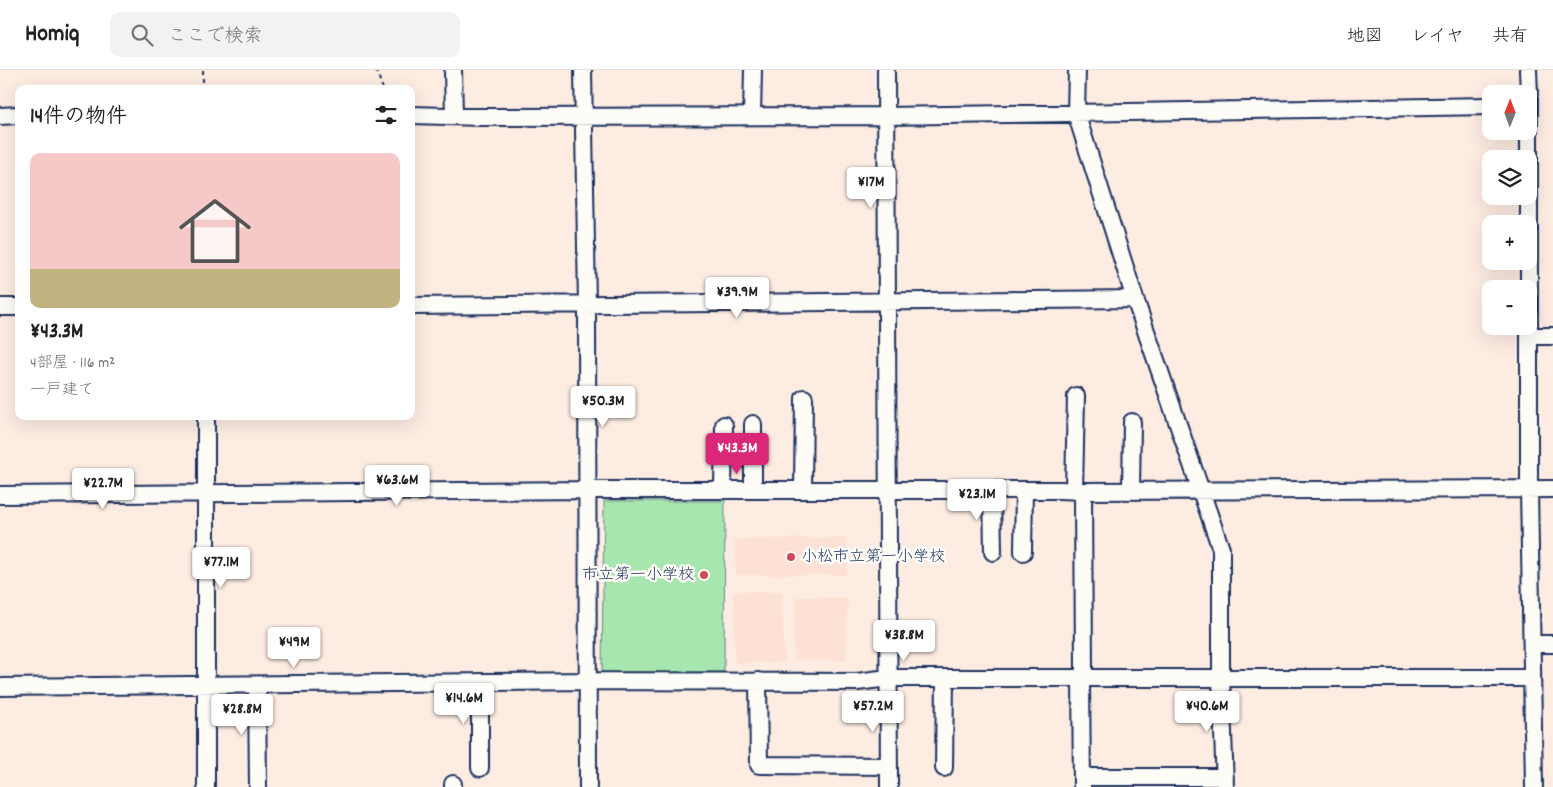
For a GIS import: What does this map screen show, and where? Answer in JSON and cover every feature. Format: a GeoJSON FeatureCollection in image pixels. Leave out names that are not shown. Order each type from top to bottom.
{"type":"FeatureCollection","features":[{"type":"Feature","properties":{"kind":"street"},"geometry":{"type":"LineString","coordinates":[[453,70],[454,116]]}},
{"type":"Feature","properties":{"kind":"street"},"geometry":{"type":"LineString","coordinates":[[583,70],[587,304],[588,787]]}},
{"type":"Feature","properties":{"kind":"street"},"geometry":{"type":"LineString","coordinates":[[752,116],[753,70]]}},
{"type":"Feature","properties":{"kind":"street"},"geometry":{"type":"LineString","coordinates":[[886,70],[889,787]]}},
{"type":"Feature","properties":{"kind":"street"},"geometry":{"type":"LineString","coordinates":[[1076,396],[1084,670],[1082,678],[1082,782],[1225,782],[1221,678],[1221,549],[1135,299],[1076,113],[1077,70]]}},
{"type":"Feature","properties":{"kind":"street"},"geometry":{"type":"LineString","coordinates":[[1528,70],[1529,85]]}},
{"type":"Feature","properties":{"kind":"street"},"geometry":{"type":"LineString","coordinates":[[415,115],[886,116],[1482,106]]}},
{"type":"Feature","properties":{"kind":"street"},"geometry":{"type":"LineString","coordinates":[[0,116],[15,116]]}},
{"type":"Feature","properties":{"kind":"street"},"geometry":{"type":"LineString","coordinates":[[1529,140],[1530,489],[1534,787]]}},
{"type":"Feature","properties":{"kind":"street"},"geometry":{"type":"LineString","coordinates":[[415,306],[1135,299]]}},
{"type":"Feature","properties":{"kind":"street"},"geometry":{"type":"LineString","coordinates":[[0,307],[15,307]]}},
{"type":"Feature","properties":{"kind":"street"},"geometry":{"type":"LineString","coordinates":[[1530,336],[1553,336]]}},
{"type":"Feature","properties":{"kind":"street"},"geometry":{"type":"LineString","coordinates":[[803,490],[804,398]]}},
{"type":"Feature","properties":{"kind":"street"},"geometry":{"type":"LineString","coordinates":[[206,420],[206,787]]}},
{"type":"Feature","properties":{"kind":"street"},"geometry":{"type":"LineString","coordinates":[[1131,491],[1132,422]]}},
{"type":"Feature","properties":{"kind":"street"},"geometry":{"type":"LineString","coordinates":[[753,424],[753,490]]}},
{"type":"Feature","properties":{"kind":"street"},"geometry":{"type":"LineString","coordinates":[[723,490],[724,425]]}},
{"type":"Feature","properties":{"kind":"street"},"geometry":{"type":"LineString","coordinates":[[0,495],[587,490],[1131,491],[1553,489]]}},
{"type":"Feature","properties":{"kind":"street"},"geometry":{"type":"LineString","coordinates":[[992,490],[993,552]]}},
{"type":"Feature","properties":{"kind":"street"},"geometry":{"type":"LineString","coordinates":[[1023,552],[1024,490]]}},
{"type":"Feature","properties":{"kind":"street"},"geometry":{"type":"LineString","coordinates":[[1532,644],[1553,644]]}},
{"type":"Feature","properties":{"kind":"street"},"geometry":{"type":"LineString","coordinates":[[0,687],[588,681],[857,682],[888,678],[1532,678]]}},
{"type":"Feature","properties":{"kind":"street"},"geometry":{"type":"LineString","coordinates":[[944,768],[945,678]]}},
{"type":"Feature","properties":{"kind":"street"},"geometry":{"type":"LineString","coordinates":[[758,681],[759,765],[889,766]]}},
{"type":"Feature","properties":{"kind":"street"},"geometry":{"type":"LineString","coordinates":[[480,682],[480,768]]}},
{"type":"Feature","properties":{"kind":"street"},"geometry":{"type":"LineString","coordinates":[[257,685],[258,787]]}},
{"type":"Feature","properties":{"kind":"path"},"geometry":{"type":"LineString","coordinates":[[203,70],[203,85]]}},
{"type":"Feature","properties":{"kind":"path"},"geometry":{"type":"LineString","coordinates":[[376,70],[382,85]]}},
{"type":"Feature","properties":{"kind":"shaded area","name":"小松市立第一小学校"},"geometry":{"type":"Polygon","coordinates":[[[847,538],[847,575],[736,575],[735,539],[847,538]]]}},
{"type":"Feature","properties":{"kind":"shaded area"},"geometry":{"type":"Polygon","coordinates":[[[733,591],[782,592],[784,663],[735,663],[733,591]]]}},
{"type":"Feature","properties":{"kind":"shaded area"},"geometry":{"type":"Polygon","coordinates":[[[796,597],[848,597],[846,661],[793,660],[796,597]]]}},
{"type":"Feature","properties":{"kind":"green space"},"geometry":{"type":"Polygon","coordinates":[[[604,501],[725,501],[724,672],[602,673],[604,501]]]}},
{"type":"Feature","properties":{"kind":"place","name":"小松市立第一小学校"},"geometry":{"type":"Point","coordinates":[791,557]}},
{"type":"Feature","properties":{"kind":"place","name":"市立第一小学校"},"geometry":{"type":"Point","coordinates":[704,575]}}]}
